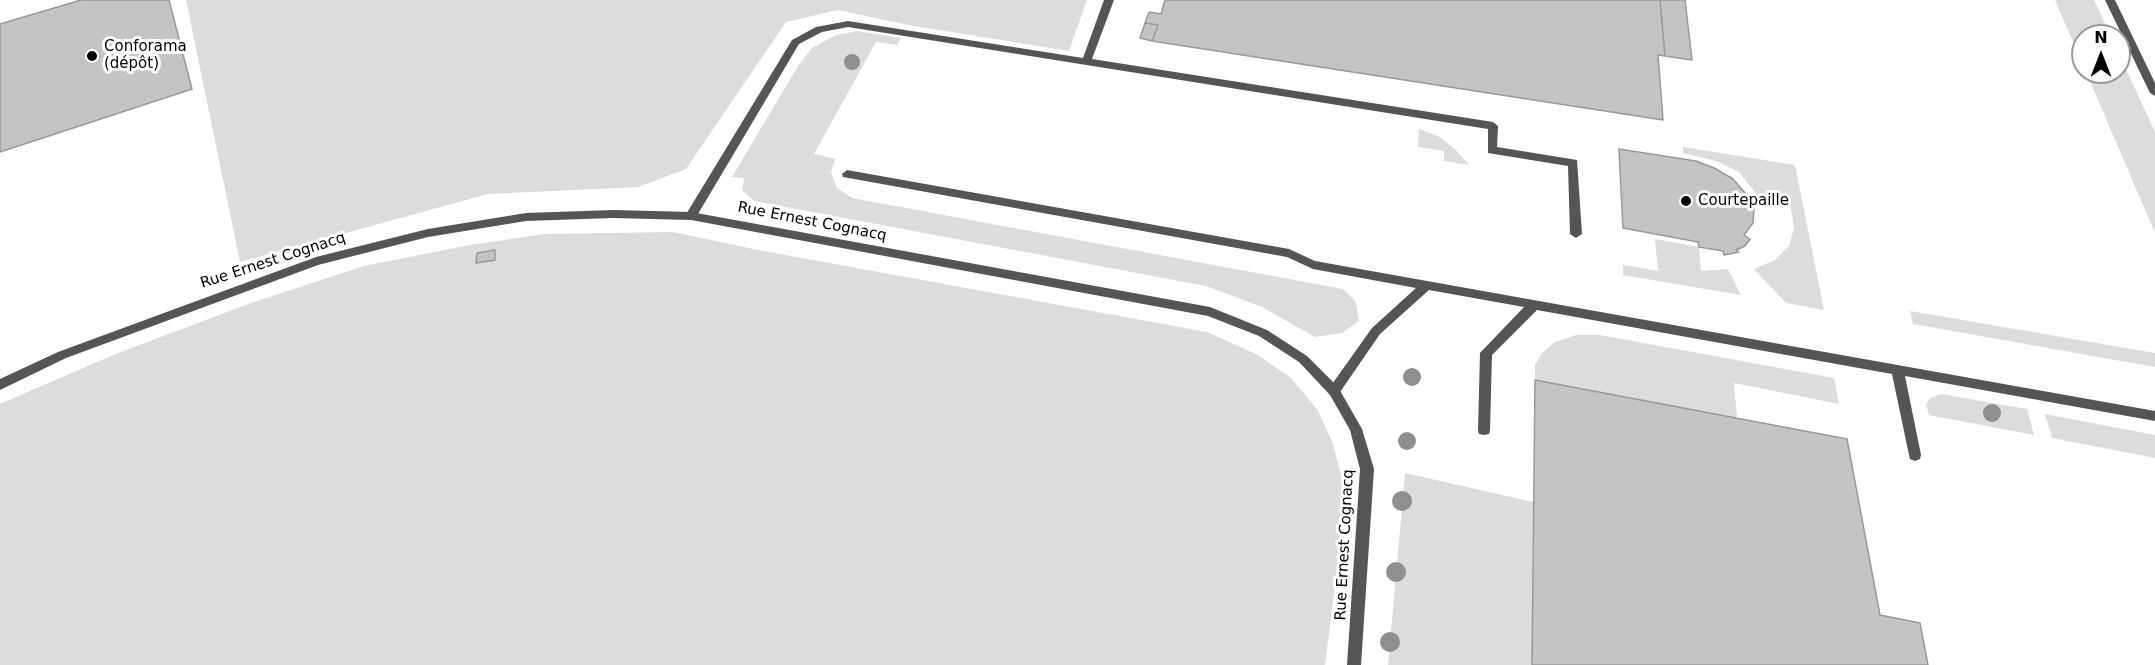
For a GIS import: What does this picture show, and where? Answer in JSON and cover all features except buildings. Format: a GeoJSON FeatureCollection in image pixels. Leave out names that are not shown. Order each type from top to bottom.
{"type":"FeatureCollection","features":[{"type":"Feature","properties":{"kind":"street"},"geometry":{"type":"LineString","coordinates":[[1087,62],[1109,0]]}},
{"type":"Feature","properties":{"kind":"street"},"geometry":{"type":"LineString","coordinates":[[2110,0],[2155,93]]}},
{"type":"Feature","properties":{"kind":"street"},"geometry":{"type":"LineString","coordinates":[[691,216],[795,42],[819,29],[848,24],[1493,126],[1492,150],[1574,163],[1576,234]]}},
{"type":"Feature","properties":{"kind":"street"},"geometry":{"type":"LineString","coordinates":[[847,174],[1288,253],[1312,265],[2155,416]]}},
{"type":"Feature","properties":{"kind":"street","name":"Rue Ernest Cognacq"},"geometry":{"type":"LineString","coordinates":[[0,385],[62,355],[316,261],[428,233],[526,217],[614,214],[691,216],[1210,312],[1263,333],[1303,359],[1334,391],[1356,429],[1367,469],[1354,665]]}},
{"type":"Feature","properties":{"kind":"street"},"geometry":{"type":"LineString","coordinates":[[1334,391],[1376,331],[1427,285]]}},
{"type":"Feature","properties":{"kind":"street"},"geometry":{"type":"LineString","coordinates":[[1484,430],[1486,353],[1535,304]]}},
{"type":"Feature","properties":{"kind":"street"},"geometry":{"type":"LineString","coordinates":[[1897,369],[1915,455]]}},
{"type":"Feature","properties":{"kind":"shaded area"},"geometry":{"type":"Polygon","coordinates":[[[186,0],[1087,0],[1069,51],[908,25],[838,10],[786,22],[686,169],[638,187],[488,194],[240,262],[186,0]]]}},
{"type":"Feature","properties":{"kind":"shaded area"},"geometry":{"type":"Polygon","coordinates":[[[2055,0],[2094,0],[2105,24],[2071,24],[2071,37],[2055,0]]]}},
{"type":"Feature","properties":{"kind":"shaded area"},"geometry":{"type":"Polygon","coordinates":[[[858,31],[901,38],[897,45],[876,42],[814,154],[835,159],[831,173],[837,188],[852,198],[1343,289],[1356,302],[1359,321],[1342,333],[1315,337],[1262,307],[1206,286],[754,201],[742,190],[744,178],[732,177],[798,66],[812,48],[836,35],[858,31]]]}},
{"type":"Feature","properties":{"kind":"shaded area"},"geometry":{"type":"Polygon","coordinates":[[[2131,80],[2155,132],[2155,233],[2091,84],[2131,84],[2131,80]]]}},
{"type":"Feature","properties":{"kind":"shaded area"},"geometry":{"type":"Polygon","coordinates":[[[1419,129],[1438,136],[1455,149],[1469,165],[1444,161],[1444,151],[1418,147],[1419,129]]]}},
{"type":"Feature","properties":{"kind":"shaded area"},"geometry":{"type":"Polygon","coordinates":[[[1683,147],[1795,165],[1824,310],[1786,303],[1754,269],[1775,260],[1789,246],[1794,228],[1791,209],[1783,193],[1757,195],[1739,172],[1716,161],[1683,153],[1683,147]]]}},
{"type":"Feature","properties":{"kind":"shaded area"},"geometry":{"type":"Polygon","coordinates":[[[673,232],[758,250],[1207,332],[1256,354],[1290,377],[1317,409],[1332,441],[1341,475],[1344,512],[1325,665],[0,665],[0,404],[118,353],[251,303],[364,266],[470,245],[544,234],[673,232]]]}},
{"type":"Feature","properties":{"kind":"shaded area"},"geometry":{"type":"Polygon","coordinates":[[[1655,239],[1699,247],[1701,271],[1728,269],[1741,295],[1623,275],[1623,265],[1658,271],[1655,239]]]}},
{"type":"Feature","properties":{"kind":"shaded area"},"geometry":{"type":"Polygon","coordinates":[[[1910,311],[2155,353],[2155,367],[1913,324],[1910,311]]]}},
{"type":"Feature","properties":{"kind":"shaded area"},"geometry":{"type":"Polygon","coordinates":[[[1576,335],[1600,335],[1834,378],[1839,404],[1734,383],[1737,418],[1535,380],[1535,365],[1542,353],[1555,342],[1576,335]]]}},
{"type":"Feature","properties":{"kind":"shaded area"},"geometry":{"type":"Polygon","coordinates":[[[1941,394],[2027,409],[2034,435],[1929,415],[1926,405],[1930,398],[1941,394]]]}},
{"type":"Feature","properties":{"kind":"shaded area"},"geometry":{"type":"Polygon","coordinates":[[[2045,414],[2155,435],[2155,458],[2052,438],[2045,414]]]}},
{"type":"Feature","properties":{"kind":"shaded area"},"geometry":{"type":"Polygon","coordinates":[[[1405,473],[1533,502],[1532,665],[1388,665],[1405,473]]]}},
{"type":"Feature","properties":{"kind":"place","name":"Conforama (dépôt)"},"geometry":{"type":"Point","coordinates":[92,56]}},
{"type":"Feature","properties":{"kind":"place","name":"Courtepaille"},"geometry":{"type":"Point","coordinates":[1686,201]}}]}
